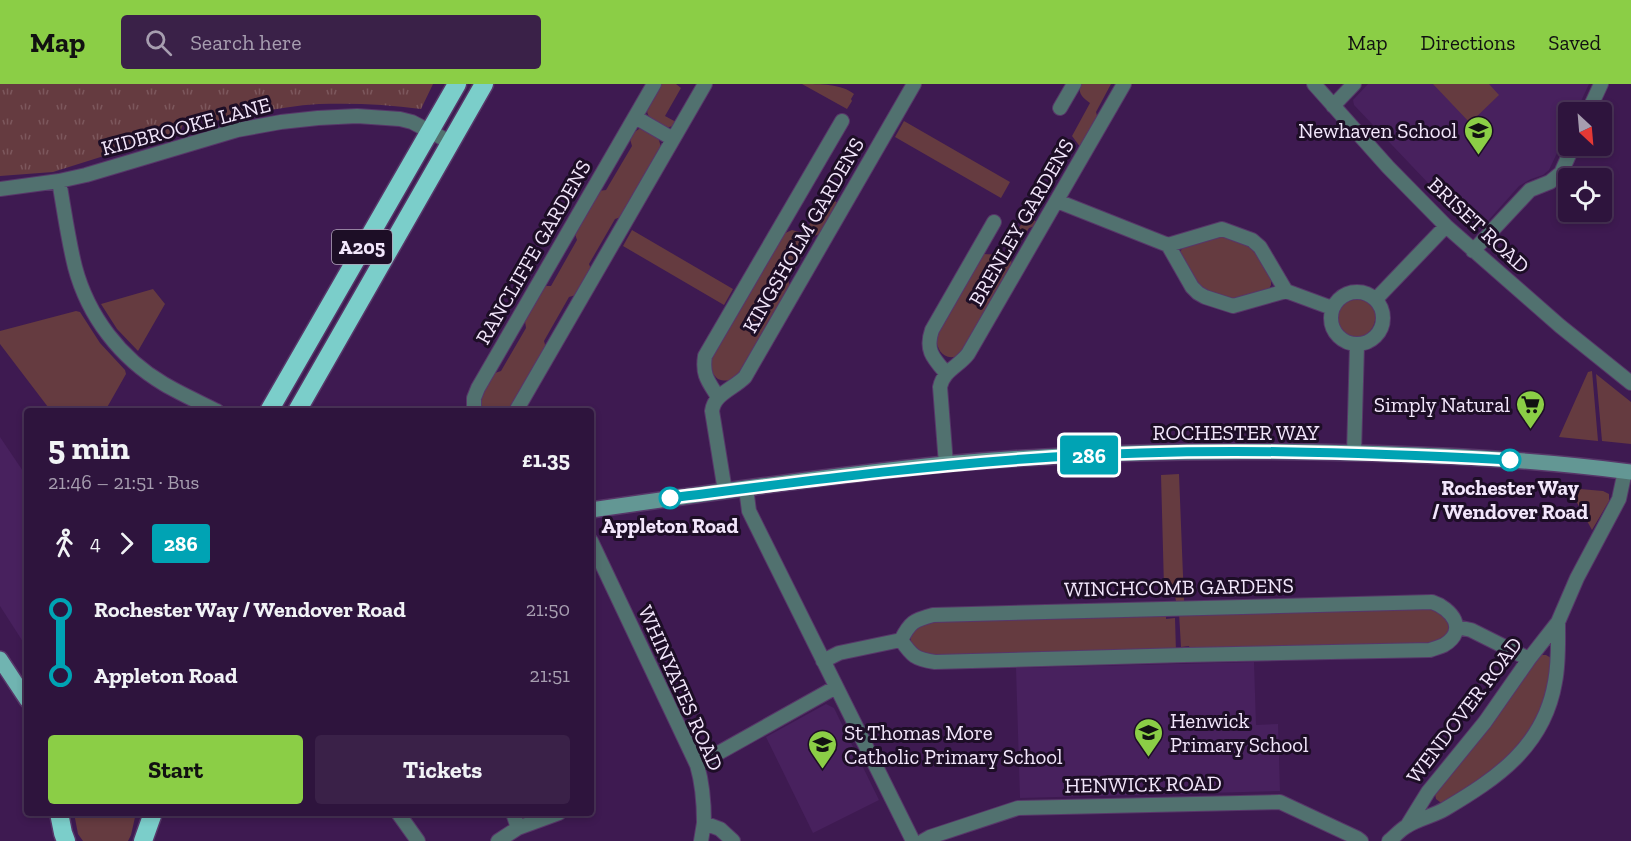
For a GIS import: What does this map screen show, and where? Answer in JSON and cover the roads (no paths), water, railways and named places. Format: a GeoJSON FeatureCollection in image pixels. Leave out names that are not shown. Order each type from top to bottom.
{"type":"FeatureCollection","features":[{"type":"Feature","properties":{"kind":"highway","name":"A205"},"geometry":{"type":"LineString","coordinates":[[271,408],[457,84]]}},
{"type":"Feature","properties":{"kind":"highway","name":"A205"},"geometry":{"type":"LineString","coordinates":[[299,408],[484,84]]}},
{"type":"Feature","properties":{"kind":"highway"},"geometry":{"type":"LineString","coordinates":[[60,816],[66,841]]}},
{"type":"Feature","properties":{"kind":"highway"},"geometry":{"type":"LineString","coordinates":[[143,841],[152,816]]}},
{"type":"Feature","properties":{"kind":"main road"},"geometry":{"type":"LineString","coordinates":[[0,659],[24,695]]}},
{"type":"Feature","properties":{"kind":"street","name":"RANCLIFFE GARDENS"},"geometry":{"type":"LineString","coordinates":[[474,408],[474,398],[478,388],[654,84]]}},
{"type":"Feature","properties":{"kind":"street"},"geometry":{"type":"LineString","coordinates":[[518,408],[705,84]]}},
{"type":"Feature","properties":{"kind":"street","name":"KINGSHOLM GARDENS"},"geometry":{"type":"LineString","coordinates":[[842,121],[705,356],[703,369],[706,379],[718,397],[745,377],[915,84]]}},
{"type":"Feature","properties":{"kind":"street","name":"BRENLEY GARDENS"},"geometry":{"type":"LineString","coordinates":[[1060,108],[1074,84]]}},
{"type":"Feature","properties":{"kind":"street","name":"BRENLEY GARDENS"},"geometry":{"type":"LineString","coordinates":[[994,222],[928,340],[929,350],[946,373],[962,362],[968,354],[1124,84]]}},
{"type":"Feature","properties":{"kind":"street","name":"BRISET ROAD"},"geometry":{"type":"LineString","coordinates":[[1314,84],[1388,166],[1473,251],[1560,326],[1628,374]]}},
{"type":"Feature","properties":{"kind":"street"},"geometry":{"type":"LineString","coordinates":[[1333,106],[1354,84]]}},
{"type":"Feature","properties":{"kind":"street"},"geometry":{"type":"LineString","coordinates":[[1593,102],[1601,84]]}},
{"type":"Feature","properties":{"kind":"street","name":"KIDBROOKE LANE"},"geometry":{"type":"LineString","coordinates":[[0,189],[86,175],[237,130],[318,118],[357,116],[412,122],[450,142]]}},
{"type":"Feature","properties":{"kind":"street"},"geometry":{"type":"LineString","coordinates":[[635,117],[673,139]]}},
{"type":"Feature","properties":{"kind":"street"},"geometry":{"type":"LineString","coordinates":[[1473,251],[1530,190],[1550,182],[1561,173],[1569,156]]}},
{"type":"Feature","properties":{"kind":"street"},"geometry":{"type":"LineString","coordinates":[[59,181],[75,266],[86,298],[100,324],[116,345],[138,367],[162,383],[211,408]]}},
{"type":"Feature","properties":{"kind":"street"},"geometry":{"type":"LineString","coordinates":[[1057,201],[1168,245],[1192,286],[1205,297],[1233,306],[1286,291],[1332,308]]}},
{"type":"Feature","properties":{"kind":"street"},"geometry":{"type":"LineString","coordinates":[[1376,299],[1446,226]]}},
{"type":"Feature","properties":{"kind":"street"},"geometry":{"type":"LineString","coordinates":[[1168,245],[1222,229],[1244,236],[1257,243],[1286,291]]}},
{"type":"Feature","properties":{"kind":"street"},"geometry":{"type":"LineString","coordinates":[[1351,292],[1368,294],[1376,299],[1381,307],[1383,324],[1373,339],[1357,345],[1348,343],[1335,333],[1331,325],[1332,308],[1343,295],[1351,292]]}},
{"type":"Feature","properties":{"kind":"street"},"geometry":{"type":"LineString","coordinates":[[1354,453],[1357,345]]}},
{"type":"Feature","properties":{"kind":"street"},"geometry":{"type":"LineString","coordinates":[[946,373],[941,380],[940,387],[946,464]]}},
{"type":"Feature","properties":{"kind":"street"},"geometry":{"type":"LineString","coordinates":[[718,397],[713,403],[712,411],[725,491]]}},
{"type":"Feature","properties":{"kind":"street","name":"ROCHESTER WAY"},"geometry":{"type":"LineString","coordinates":[[594,510],[746,488],[946,464],[1055,456],[1171,452],[1354,453],[1510,460],[1628,472]]}},
{"type":"Feature","properties":{"kind":"street","name":"WENDOVER ROAD"},"geometry":{"type":"LineString","coordinates":[[1407,826],[1428,792],[1485,722],[1558,622],[1577,578],[1619,499],[1628,472]]}},
{"type":"Feature","properties":{"kind":"street"},"geometry":{"type":"LineString","coordinates":[[746,488],[749,511],[913,841]]}},
{"type":"Feature","properties":{"kind":"street","name":"WHINYATES ROAD"},"geometry":{"type":"LineString","coordinates":[[594,547],[697,765],[704,804],[701,841]]}},
{"type":"Feature","properties":{"kind":"street","name":"WINCHCOMB GARDENS"},"geometry":{"type":"LineString","coordinates":[[901,640],[908,626],[919,619],[933,615],[1431,602],[1443,605],[1454,618],[1456,627]]}},
{"type":"Feature","properties":{"kind":"street","name":"WENDOVER ROAD"},"geometry":{"type":"LineString","coordinates":[[1389,841],[1407,826],[1442,811],[1498,774],[1523,751],[1536,734],[1548,710],[1558,658],[1558,622]]}},
{"type":"Feature","properties":{"kind":"street"},"geometry":{"type":"LineString","coordinates":[[823,661],[839,653],[901,640],[909,652],[920,660],[935,662],[1430,650],[1445,645],[1453,637],[1456,627],[1471,630],[1529,659]]}},
{"type":"Feature","properties":{"kind":"street"},"geometry":{"type":"LineString","coordinates":[[697,765],[836,687]]}},
{"type":"Feature","properties":{"kind":"street","name":"HENWICK ROAD"},"geometry":{"type":"LineString","coordinates":[[922,841],[1018,808],[1280,802],[1357,837],[1361,841]]}},
{"type":"Feature","properties":{"kind":"street"},"geometry":{"type":"LineString","coordinates":[[400,816],[418,841]]}},
{"type":"Feature","properties":{"kind":"street"},"geometry":{"type":"LineString","coordinates":[[514,816],[518,828]]}},
{"type":"Feature","properties":{"kind":"street"},"geometry":{"type":"LineString","coordinates":[[498,841],[518,828],[551,816]]}},
{"type":"Feature","properties":{"kind":"street"},"geometry":{"type":"LineString","coordinates":[[704,823],[720,829],[733,841]]}},
{"type":"Feature","properties":{"kind":"place","name":"Newhaven School"},"geometry":{"type":"Point","coordinates":[1478,156]}},
{"type":"Feature","properties":{"kind":"place","name":"Simply Natural"},"geometry":{"type":"Point","coordinates":[1531,430]}},
{"type":"Feature","properties":{"kind":"place","name":"Rochester Way / Wendover Road"},"geometry":{"type":"Point","coordinates":[1510,460]}},
{"type":"Feature","properties":{"kind":"place","name":"Appleton Road"},"geometry":{"type":"Point","coordinates":[670,498]}},
{"type":"Feature","properties":{"kind":"place","name":"Henwick Primary School"},"geometry":{"type":"Point","coordinates":[1149,758]}},
{"type":"Feature","properties":{"kind":"place","name":"St Thomas More Catholic Primary School"},"geometry":{"type":"Point","coordinates":[823,770]}}]}
